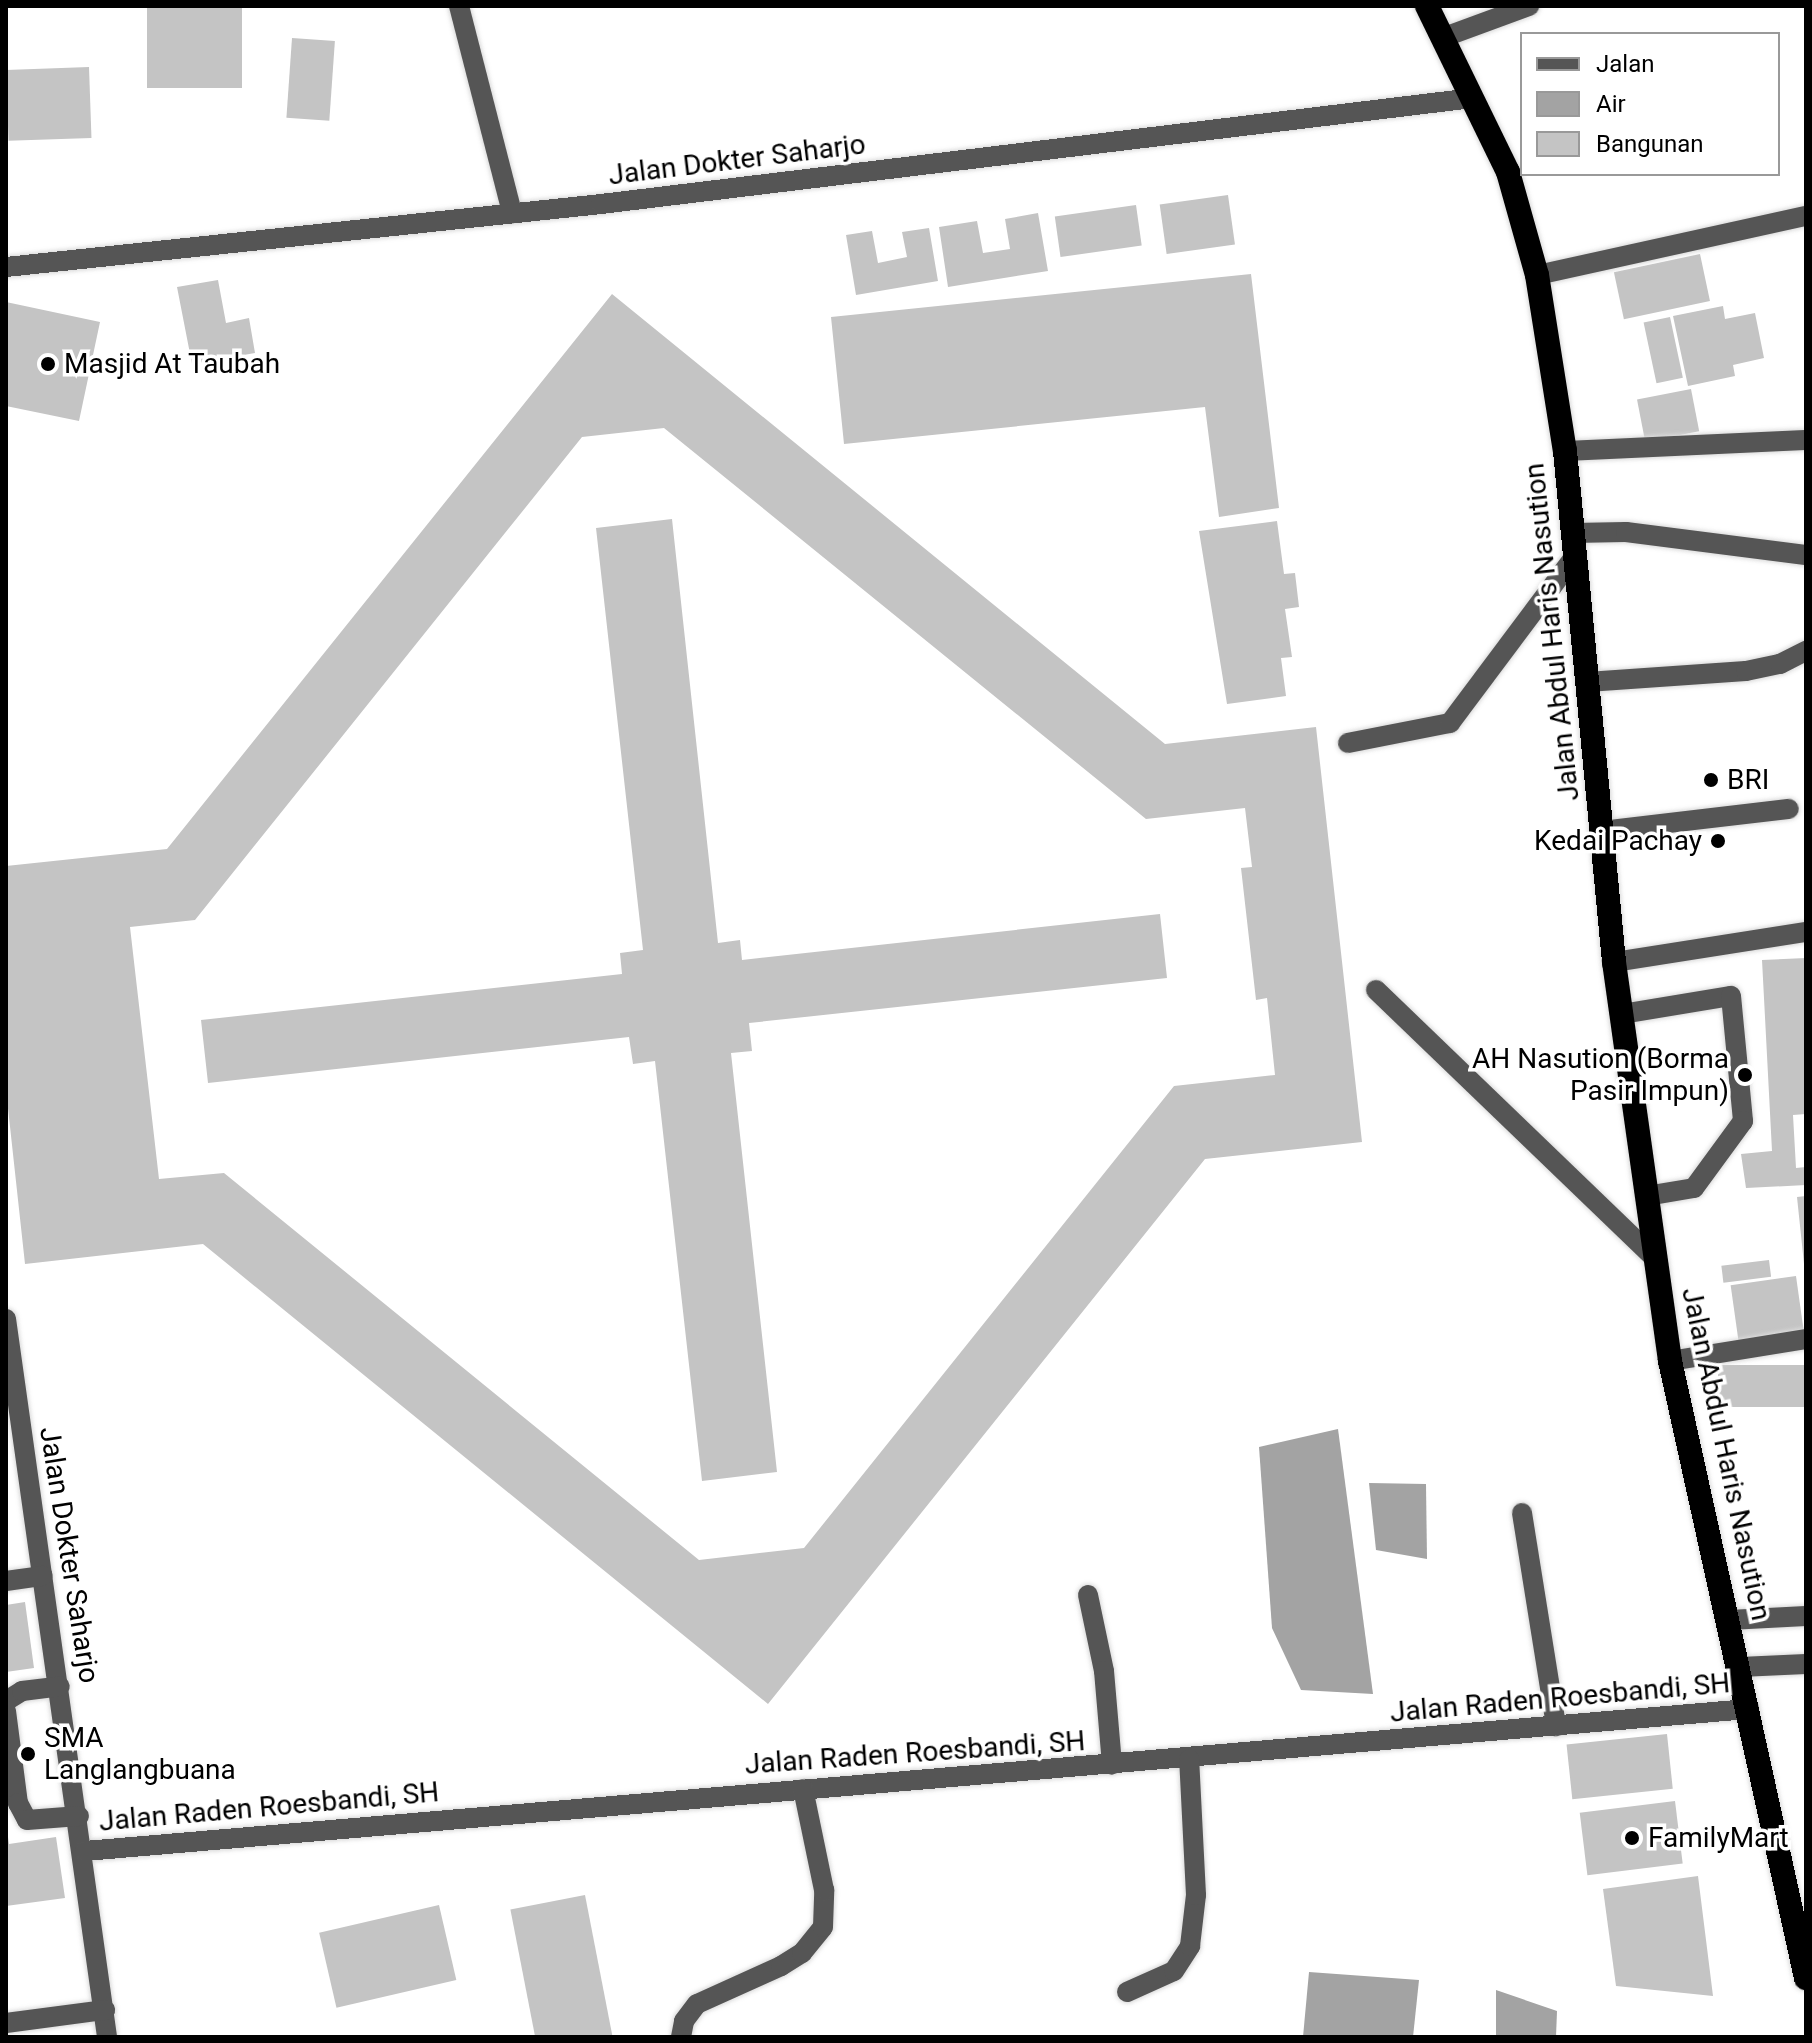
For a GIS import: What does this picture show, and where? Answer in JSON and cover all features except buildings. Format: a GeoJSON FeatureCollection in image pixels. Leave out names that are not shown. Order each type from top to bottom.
{"type":"FeatureCollection","features":[{"type":"Feature","properties":{"kind":"highway","name":"Jalan Abdul Haris Nasution"},"geometry":{"type":"LineString","coordinates":[[1427,6],[1508,172],[1537,275],[1565,451],[1614,962],[1670,1361],[1740,1667],[1806,1978]]}},
{"type":"Feature","properties":{"kind":"street"},"geometry":{"type":"LineString","coordinates":[[459,6],[512,213]]}},
{"type":"Feature","properties":{"kind":"street"},"geometry":{"type":"LineString","coordinates":[[1442,38],[1529,6]]}},
{"type":"Feature","properties":{"kind":"street","name":"Jalan Dokter Saharjo"},"geometry":{"type":"LineString","coordinates":[[6,267],[512,213],[1473,98]]}},
{"type":"Feature","properties":{"kind":"street"},"geometry":{"type":"LineString","coordinates":[[1537,275],[1806,216]]}},
{"type":"Feature","properties":{"kind":"street"},"geometry":{"type":"LineString","coordinates":[[1565,451],[1806,440]]}},
{"type":"Feature","properties":{"kind":"street"},"geometry":{"type":"LineString","coordinates":[[1348,743],[1450,723],[1573,545],[1626,532],[1806,555]]}},
{"type":"Feature","properties":{"kind":"street"},"geometry":{"type":"LineString","coordinates":[[1587,682],[1746,671],[1780,664],[1806,651]]}},
{"type":"Feature","properties":{"kind":"street"},"geometry":{"type":"LineString","coordinates":[[1601,831],[1789,809]]}},
{"type":"Feature","properties":{"kind":"street"},"geometry":{"type":"LineString","coordinates":[[1614,962],[1806,932]]}},
{"type":"Feature","properties":{"kind":"street"},"geometry":{"type":"LineString","coordinates":[[1376,990],[1656,1259]]}},
{"type":"Feature","properties":{"kind":"street"},"geometry":{"type":"LineString","coordinates":[[1622,1014],[1731,996],[1743,1121],[1694,1188],[1646,1196]]}},
{"type":"Feature","properties":{"kind":"street","name":"Jalan Dokter Saharjo"},"geometry":{"type":"LineString","coordinates":[[6,1319],[12,1409],[43,1576],[85,1851],[107,2037]]}},
{"type":"Feature","properties":{"kind":"street"},"geometry":{"type":"LineString","coordinates":[[1670,1361],[1806,1339]]}},
{"type":"Feature","properties":{"kind":"street"},"geometry":{"type":"LineString","coordinates":[[1522,1513],[1556,1726]]}},
{"type":"Feature","properties":{"kind":"street"},"geometry":{"type":"LineString","coordinates":[[6,1581],[43,1576]]}},
{"type":"Feature","properties":{"kind":"street"},"geometry":{"type":"LineString","coordinates":[[1088,1595],[1104,1671],[1112,1765]]}},
{"type":"Feature","properties":{"kind":"street"},"geometry":{"type":"LineString","coordinates":[[1729,1620],[1806,1616]]}},
{"type":"Feature","properties":{"kind":"street"},"geometry":{"type":"LineString","coordinates":[[1740,1667],[1806,1664]]}},
{"type":"Feature","properties":{"kind":"street"},"geometry":{"type":"LineString","coordinates":[[6,1701],[22,1691],[60,1686]]}},
{"type":"Feature","properties":{"kind":"street","name":"Jalan Raden Roesbandi, SH"},"geometry":{"type":"LineString","coordinates":[[85,1851],[1749,1709]]}},
{"type":"Feature","properties":{"kind":"street"},"geometry":{"type":"LineString","coordinates":[[6,1711],[18,1803],[27,1820],[79,1816]]}},
{"type":"Feature","properties":{"kind":"street"},"geometry":{"type":"LineString","coordinates":[[1127,1992],[1174,1971],[1190,1946],[1196,1895],[1189,1759]]}},
{"type":"Feature","properties":{"kind":"street"},"geometry":{"type":"LineString","coordinates":[[681,2037],[684,2021],[697,2004],[781,1966],[802,1953],[823,1927],[824,1890],[803,1789]]}},
{"type":"Feature","properties":{"kind":"street"},"geometry":{"type":"LineString","coordinates":[[6,2023],[105,2010]]}},
{"type":"Feature","properties":{"kind":"water"},"geometry":{"type":"Polygon","coordinates":[[[1338,1429],[1373,1694],[1301,1690],[1272,1628],[1259,1447],[1338,1429]]]}},
{"type":"Feature","properties":{"kind":"water"},"geometry":{"type":"Polygon","coordinates":[[[1369,1483],[1426,1484],[1427,1559],[1376,1550],[1369,1483]]]}},
{"type":"Feature","properties":{"kind":"water"},"geometry":{"type":"Polygon","coordinates":[[[1309,1972],[1419,1980],[1413,2037],[1303,2037],[1309,1972]]]}},
{"type":"Feature","properties":{"kind":"water"},"geometry":{"type":"Polygon","coordinates":[[[1496,1990],[1557,2011],[1556,2037],[1496,2037],[1496,1990]]]}},
{"type":"Feature","properties":{"kind":"place","name":"Masjid At Taubah"},"geometry":{"type":"Point","coordinates":[48,364]}},
{"type":"Feature","properties":{"kind":"place","name":"BRI"},"geometry":{"type":"Point","coordinates":[1711,780]}},
{"type":"Feature","properties":{"kind":"place","name":"Kedai Pachay"},"geometry":{"type":"Point","coordinates":[1718,841]}},
{"type":"Feature","properties":{"kind":"place","name":"AH Nasution (Borma Pasir Impun)"},"geometry":{"type":"Point","coordinates":[1745,1075]}},
{"type":"Feature","properties":{"kind":"place","name":"SMA Langlangbuana"},"geometry":{"type":"Point","coordinates":[28,1754]}},
{"type":"Feature","properties":{"kind":"place","name":"FamilyMart"},"geometry":{"type":"Point","coordinates":[1632,1838]}}]}
